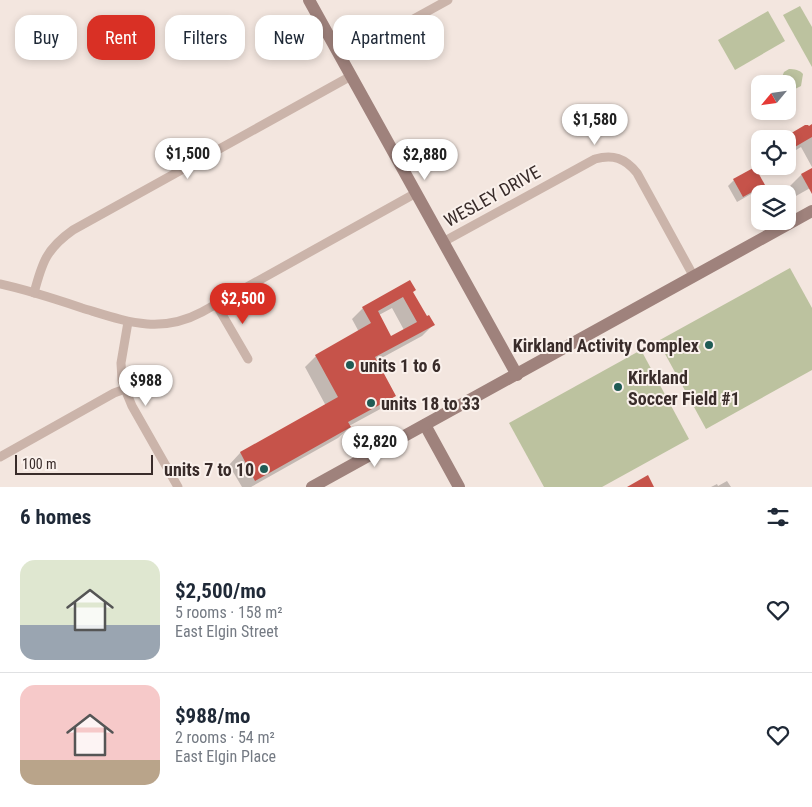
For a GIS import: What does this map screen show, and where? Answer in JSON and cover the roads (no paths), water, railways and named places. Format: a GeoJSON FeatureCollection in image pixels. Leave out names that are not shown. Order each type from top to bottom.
{"type":"FeatureCollection","features":[{"type":"Feature","properties":{"kind":"main road"},"geometry":{"type":"LineString","coordinates":[[309,0],[333,44]]}},
{"type":"Feature","properties":{"kind":"main road"},"geometry":{"type":"LineString","coordinates":[[342,60],[517,374]]}},
{"type":"Feature","properties":{"kind":"main road"},"geometry":{"type":"LineString","coordinates":[[312,487],[812,211]]}},
{"type":"Feature","properties":{"kind":"main road"},"geometry":{"type":"LineString","coordinates":[[425,425],[459,487]]}},
{"type":"Feature","properties":{"kind":"street"},"geometry":{"type":"LineString","coordinates":[[421,15],[448,0]]}},
{"type":"Feature","properties":{"kind":"street"},"geometry":{"type":"LineString","coordinates":[[34,293],[46,256],[57,243],[73,230],[351,76]]}},
{"type":"Feature","properties":{"kind":"street","name":"WESLEY DRIVE"},"geometry":{"type":"LineString","coordinates":[[443,242],[595,159],[608,156],[621,160],[637,173],[694,277]]}},
{"type":"Feature","properties":{"kind":"street"},"geometry":{"type":"LineString","coordinates":[[0,284],[128,322],[170,324],[194,316],[416,193]]}},
{"type":"Feature","properties":{"kind":"street"},"geometry":{"type":"LineString","coordinates":[[216,304],[248,359]]}},
{"type":"Feature","properties":{"kind":"street"},"geometry":{"type":"LineString","coordinates":[[128,322],[121,362],[122,380],[132,406],[178,487]]}},
{"type":"Feature","properties":{"kind":"street"},"geometry":{"type":"LineString","coordinates":[[0,456],[114,393],[125,389]]}},
{"type":"Feature","properties":{"kind":"place","name":"Kirkland Activity Complex"},"geometry":{"type":"Point","coordinates":[709,345]}},
{"type":"Feature","properties":{"kind":"place","name":"units 1 to 6"},"geometry":{"type":"Point","coordinates":[350,365]}},
{"type":"Feature","properties":{"kind":"place","name":"Kirkland Soccer Field #1"},"geometry":{"type":"Point","coordinates":[618,387]}},
{"type":"Feature","properties":{"kind":"place","name":"units 18 to 33"},"geometry":{"type":"Point","coordinates":[371,403]}},
{"type":"Feature","properties":{"kind":"place","name":"units 7 to 10"},"geometry":{"type":"Point","coordinates":[264,469]}}]}
